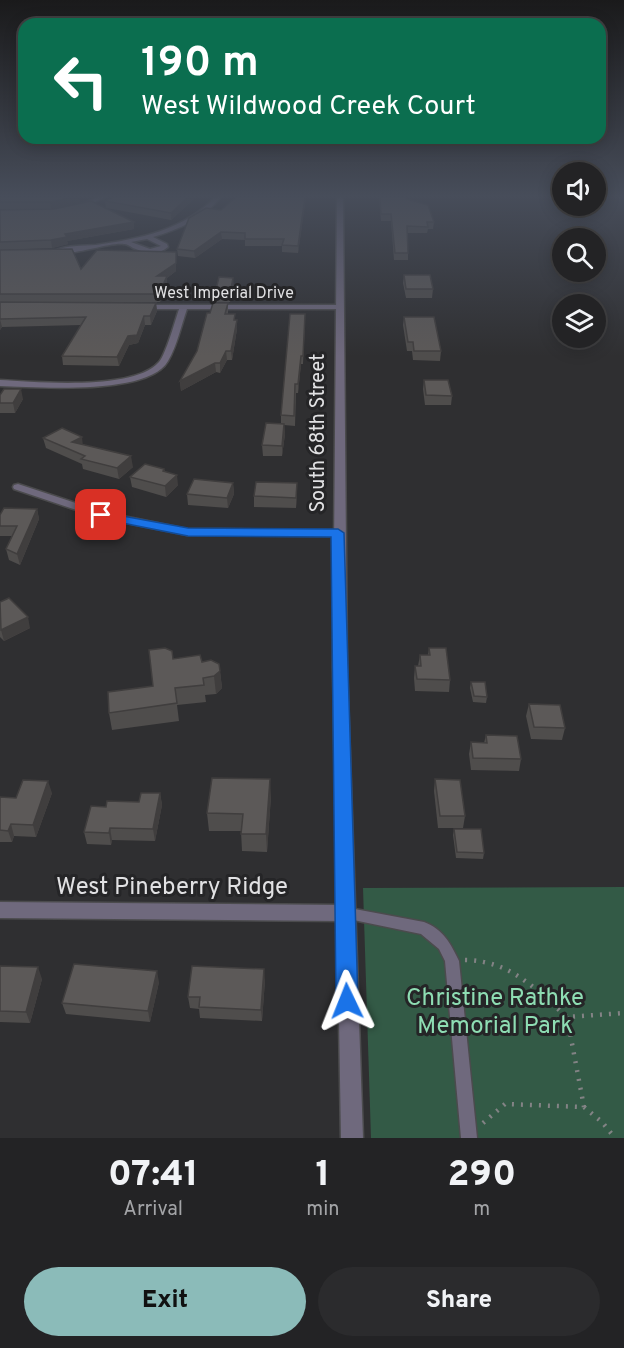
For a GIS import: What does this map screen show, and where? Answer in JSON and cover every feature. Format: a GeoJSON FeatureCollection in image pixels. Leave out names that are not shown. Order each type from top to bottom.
{"type":"FeatureCollection","features":[{"type":"Feature","properties":{"kind":"street"},"geometry":{"type":"LineString","coordinates":[[48,252],[63,250]]}},
{"type":"Feature","properties":{"kind":"street"},"geometry":{"type":"LineString","coordinates":[[144,250],[159,250]]}},
{"type":"Feature","properties":{"kind":"street","name":"South 68th Street"},"geometry":{"type":"LineString","coordinates":[[340,250],[338,533],[344,913],[352,1138]]}},
{"type":"Feature","properties":{"kind":"street","name":"West Imperial Drive"},"geometry":{"type":"LineString","coordinates":[[138,307],[339,307]]}},
{"type":"Feature","properties":{"kind":"street"},"geometry":{"type":"LineString","coordinates":[[0,383],[125,382],[152,374],[164,362],[184,307]]}},
{"type":"Feature","properties":{"kind":"street"},"geometry":{"type":"LineString","coordinates":[[18,487],[101,515],[188,532],[338,533]]}},
{"type":"Feature","properties":{"kind":"street","name":"West Pineberry Ridge"},"geometry":{"type":"LineString","coordinates":[[0,910],[344,913]]}},
{"type":"Feature","properties":{"kind":"lane"},"geometry":{"type":"LineString","coordinates":[[344,913],[424,928],[444,944],[452,961],[469,1137]]}},
{"type":"Feature","properties":{"kind":"path"},"geometry":{"type":"LineString","coordinates":[[452,961],[482,959],[508,967],[567,1017],[584,1107]]}},
{"type":"Feature","properties":{"kind":"path"},"geometry":{"type":"LineString","coordinates":[[567,1017],[624,1013]]}},
{"type":"Feature","properties":{"kind":"path"},"geometry":{"type":"LineString","coordinates":[[469,1137],[505,1104],[584,1107],[603,1122],[615,1138]]}},
{"type":"Feature","properties":{"kind":"green space","name":"Christine Rathke Memorial Park"},"geometry":{"type":"Polygon","coordinates":[[[624,887],[624,1138],[371,1138],[363,888],[624,887]]]}},
{"type":"Feature","properties":{"kind":"building"},"geometry":{"type":"Polygon","coordinates":[[[0,250],[72,250],[81,269],[97,250],[176,252],[176,263],[157,276],[167,276],[159,294],[0,294],[0,250]]]}},
{"type":"Feature","properties":{"kind":"building"},"geometry":{"type":"Polygon","coordinates":[[[395,250],[408,250],[408,253],[395,253],[395,250]]]}},
{"type":"Feature","properties":{"kind":"building"},"geometry":{"type":"Polygon","coordinates":[[[404,275],[430,275],[433,289],[406,289],[404,275]]]}},
{"type":"Feature","properties":{"kind":"building"},"geometry":{"type":"Polygon","coordinates":[[[219,277],[233,278],[230,294],[215,294],[219,277]]]}},
{"type":"Feature","properties":{"kind":"building"},"geometry":{"type":"Polygon","coordinates":[[[0,302],[156,303],[150,316],[144,316],[137,335],[128,336],[117,357],[62,356],[86,317],[0,319],[0,302]]]}},
{"type":"Feature","properties":{"kind":"building"},"geometry":{"type":"Polygon","coordinates":[[[213,303],[228,303],[225,314],[235,314],[234,320],[237,320],[231,351],[226,351],[220,363],[215,363],[180,381],[197,351],[207,313],[210,313],[213,303]]]}},
{"type":"Feature","properties":{"kind":"building"},"geometry":{"type":"Polygon","coordinates":[[[290,314],[305,314],[303,356],[301,356],[298,384],[295,384],[294,416],[281,415],[290,314]]]}},
{"type":"Feature","properties":{"kind":"building"},"geometry":{"type":"Polygon","coordinates":[[[404,317],[434,317],[441,351],[414,351],[413,342],[408,342],[404,317]]]}},
{"type":"Feature","properties":{"kind":"building"},"geometry":{"type":"Polygon","coordinates":[[[424,380],[448,380],[452,396],[426,395],[424,380]]]}},
{"type":"Feature","properties":{"kind":"building"},"geometry":{"type":"Polygon","coordinates":[[[4,389],[21,389],[13,403],[0,403],[0,395],[4,389]]]}},
{"type":"Feature","properties":{"kind":"building"},"geometry":{"type":"Polygon","coordinates":[[[266,423],[284,424],[282,446],[262,445],[266,423]]]}},
{"type":"Feature","properties":{"kind":"building"},"geometry":{"type":"Polygon","coordinates":[[[62,428],[82,437],[72,442],[131,456],[117,468],[81,459],[85,456],[43,438],[62,428]]]}},
{"type":"Feature","properties":{"kind":"building"},"geometry":{"type":"Polygon","coordinates":[[[145,464],[177,475],[165,486],[130,477],[145,464]]]}},
{"type":"Feature","properties":{"kind":"building"},"geometry":{"type":"Polygon","coordinates":[[[194,479],[233,483],[227,498],[187,494],[194,479]]]}},
{"type":"Feature","properties":{"kind":"building"},"geometry":{"type":"Polygon","coordinates":[[[256,482],[297,483],[296,498],[254,496],[256,482]]]}},
{"type":"Feature","properties":{"kind":"building"},"geometry":{"type":"Polygon","coordinates":[[[4,508],[37,509],[17,554],[6,549],[17,526],[0,526],[0,515],[4,508]]]}},
{"type":"Feature","properties":{"kind":"building"},"geometry":{"type":"Polygon","coordinates":[[[9,598],[28,617],[1,630],[0,602],[9,598]]]}},
{"type":"Feature","properties":{"kind":"building"},"geometry":{"type":"Polygon","coordinates":[[[165,648],[172,651],[173,659],[200,655],[202,662],[211,660],[219,664],[220,671],[214,676],[203,678],[204,685],[175,688],[177,703],[109,713],[108,692],[153,686],[149,650],[165,648]]]}},
{"type":"Feature","properties":{"kind":"building"},"geometry":{"type":"Polygon","coordinates":[[[429,648],[446,648],[450,680],[417,679],[415,666],[421,666],[420,655],[430,655],[429,648]]]}},
{"type":"Feature","properties":{"kind":"building"},"geometry":{"type":"Polygon","coordinates":[[[471,682],[485,682],[487,697],[474,696],[471,682]]]}},
{"type":"Feature","properties":{"kind":"building"},"geometry":{"type":"Polygon","coordinates":[[[529,704],[560,705],[565,728],[534,727],[529,704]]]}},
{"type":"Feature","properties":{"kind":"building"},"geometry":{"type":"Polygon","coordinates":[[[486,735],[517,736],[521,759],[473,758],[471,742],[487,743],[486,735]]]}},
{"type":"Feature","properties":{"kind":"building"},"geometry":{"type":"Polygon","coordinates":[[[212,778],[270,779],[266,834],[241,834],[243,814],[207,813],[212,778]]]}},
{"type":"Feature","properties":{"kind":"building"},"geometry":{"type":"Polygon","coordinates":[[[435,779],[460,780],[465,816],[440,816],[435,779]]]}},
{"type":"Feature","properties":{"kind":"building"},"geometry":{"type":"Polygon","coordinates":[[[23,780],[48,781],[33,825],[11,824],[8,831],[0,830],[0,797],[16,798],[23,780]]]}},
{"type":"Feature","properties":{"kind":"building"},"geometry":{"type":"Polygon","coordinates":[[[141,793],[160,793],[153,829],[110,828],[109,833],[84,832],[91,806],[106,807],[107,801],[139,802],[141,793]]]}},
{"type":"Feature","properties":{"kind":"building"},"geometry":{"type":"Polygon","coordinates":[[[454,829],[481,829],[484,853],[457,852],[454,829]]]}},
{"type":"Feature","properties":{"kind":"building"},"geometry":{"type":"Polygon","coordinates":[[[74,964],[157,971],[148,1011],[62,1003],[74,964]]]}},
{"type":"Feature","properties":{"kind":"building"},"geometry":{"type":"Polygon","coordinates":[[[0,966],[38,967],[26,1012],[0,1011],[0,966]]]}},
{"type":"Feature","properties":{"kind":"building"},"geometry":{"type":"Polygon","coordinates":[[[192,966],[264,969],[261,1010],[199,1007],[200,997],[188,997],[192,966]]]}},
{"type":"Feature","properties":{"kind":"route"},"geometry":{"type":"LineString","coordinates":[[101,515],[188,532],[338,533],[347,1001]]}}]}
